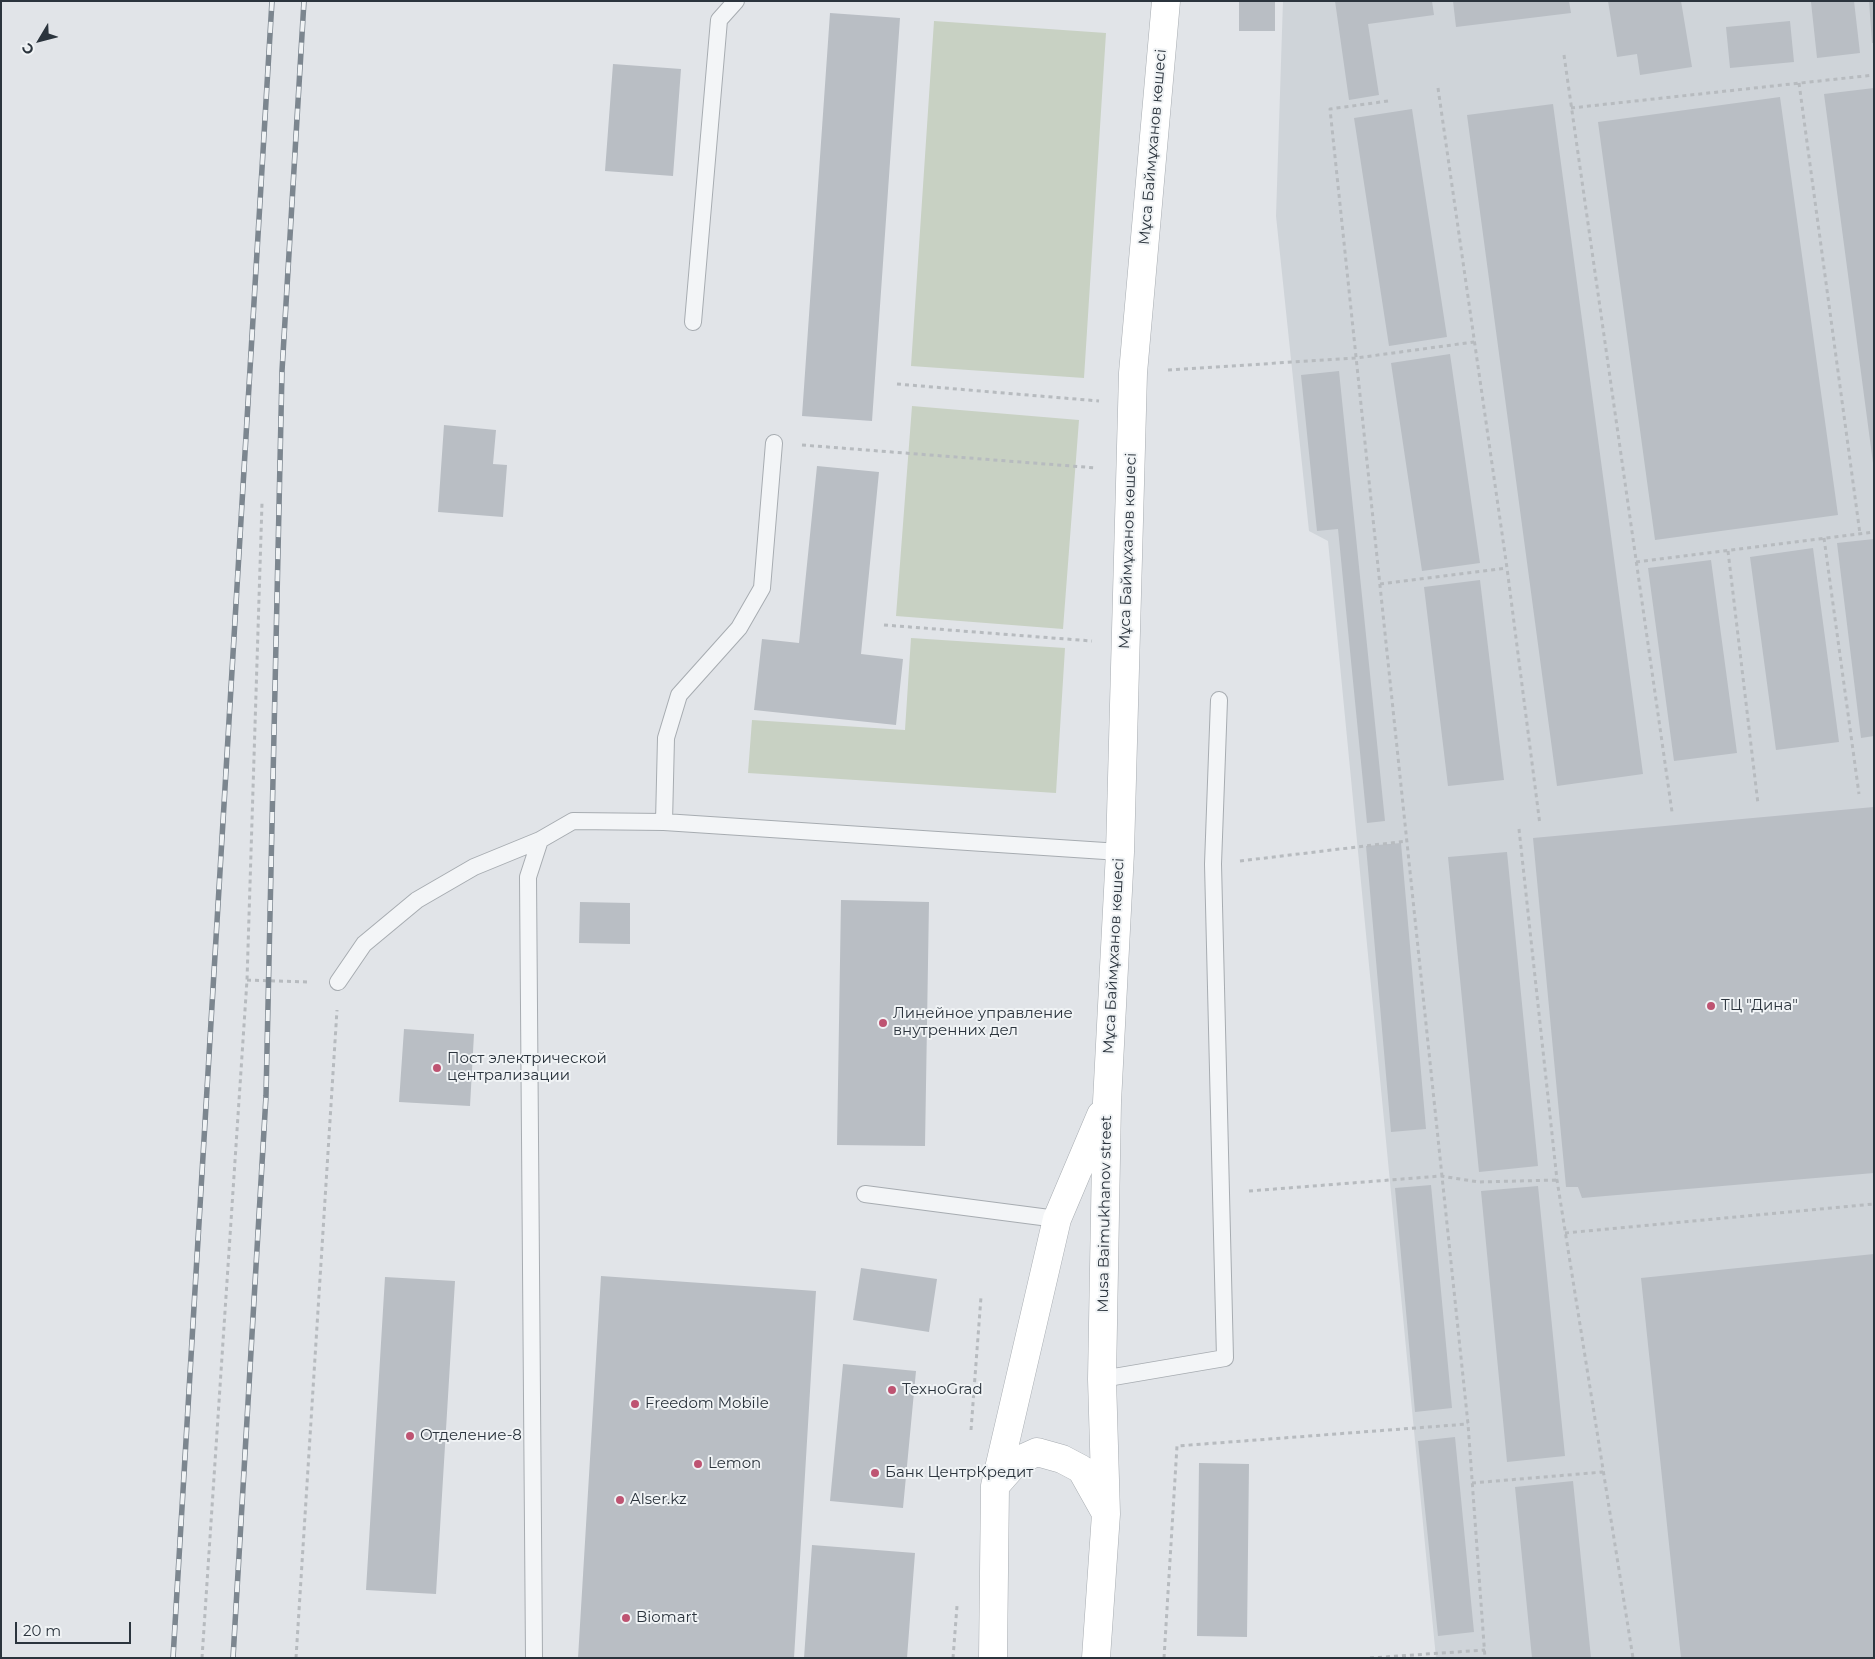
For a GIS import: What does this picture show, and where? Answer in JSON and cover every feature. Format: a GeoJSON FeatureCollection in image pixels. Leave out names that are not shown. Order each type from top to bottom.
{"type":"FeatureCollection","features":[{"type":"Feature","properties":{"kind":"main road","name":"Мұса Баймұханов көшесі"},"geometry":{"type":"LineString","coordinates":[[1107,1102],[1120,852],[1133,373],[1166,1]]}},
{"type":"Feature","properties":{"kind":"main road","name":"Musa Baimukhanov street"},"geometry":{"type":"LineString","coordinates":[[993,1658],[995,1486],[1057,1219],[1107,1102]]}},
{"type":"Feature","properties":{"kind":"main road","name":"Musa Baimukhanov street"},"geometry":{"type":"LineString","coordinates":[[1096,1658],[1106,1514],[1102,1379],[1107,1102]]}},
{"type":"Feature","properties":{"kind":"main road"},"geometry":{"type":"LineString","coordinates":[[995,1486],[1017,1461],[1037,1452],[1062,1459],[1081,1469],[1106,1514]]}},
{"type":"Feature","properties":{"kind":"lane"},"geometry":{"type":"LineString","coordinates":[[693,322],[719,20],[736,1]]}},
{"type":"Feature","properties":{"kind":"lane"},"geometry":{"type":"LineString","coordinates":[[664,822],[666,738],[679,695],[739,628],[762,588],[774,443]]}},
{"type":"Feature","properties":{"kind":"lane"},"geometry":{"type":"LineString","coordinates":[[1102,1379],[1225,1358],[1212,864],[1219,700]]}},
{"type":"Feature","properties":{"kind":"lane"},"geometry":{"type":"LineString","coordinates":[[338,982],[364,944],[417,900],[474,867],[540,840],[573,821],[664,822],[1120,852]]}},
{"type":"Feature","properties":{"kind":"lane"},"geometry":{"type":"LineString","coordinates":[[534,1658],[528,876],[540,840]]}},
{"type":"Feature","properties":{"kind":"lane"},"geometry":{"type":"LineString","coordinates":[[865,1194],[1057,1219]]}},
{"type":"Feature","properties":{"kind":"path"},"geometry":{"type":"LineString","coordinates":[[1564,55],[1672,812]]}},
{"type":"Feature","properties":{"kind":"path"},"geometry":{"type":"LineString","coordinates":[[1571,108],[1874,74]]}},
{"type":"Feature","properties":{"kind":"path"},"geometry":{"type":"LineString","coordinates":[[1799,83],[1860,534]]}},
{"type":"Feature","properties":{"kind":"path"},"geometry":{"type":"LineString","coordinates":[[1438,88],[1507,568],[1540,825]]}},
{"type":"Feature","properties":{"kind":"path"},"geometry":{"type":"LineString","coordinates":[[1388,101],[1330,110],[1468,1424],[1485,1658]]}},
{"type":"Feature","properties":{"kind":"path"},"geometry":{"type":"LineString","coordinates":[[1133,373],[1356,358],[1474,342]]}},
{"type":"Feature","properties":{"kind":"path"},"geometry":{"type":"LineString","coordinates":[[897,384],[1132,404]]}},
{"type":"Feature","properties":{"kind":"path"},"geometry":{"type":"LineString","coordinates":[[774,443],[1130,471]]}},
{"type":"Feature","properties":{"kind":"path"},"geometry":{"type":"LineString","coordinates":[[202,1658],[246,980],[262,503]]}},
{"type":"Feature","properties":{"kind":"path"},"geometry":{"type":"LineString","coordinates":[[1636,562],[1874,532]]}},
{"type":"Feature","properties":{"kind":"path"},"geometry":{"type":"LineString","coordinates":[[1824,538],[1858,794]]}},
{"type":"Feature","properties":{"kind":"path"},"geometry":{"type":"LineString","coordinates":[[1728,551],[1758,804]]}},
{"type":"Feature","properties":{"kind":"path"},"geometry":{"type":"LineString","coordinates":[[1380,584],[1507,568]]}},
{"type":"Feature","properties":{"kind":"path"},"geometry":{"type":"LineString","coordinates":[[884,625],[1125,644]]}},
{"type":"Feature","properties":{"kind":"path"},"geometry":{"type":"LineString","coordinates":[[1519,829],[1557,1180],[1633,1658]]}},
{"type":"Feature","properties":{"kind":"path"},"geometry":{"type":"LineString","coordinates":[[1212,864],[1407,841]]}},
{"type":"Feature","properties":{"kind":"path"},"geometry":{"type":"LineString","coordinates":[[246,980],[338,982],[296,1658]]}},
{"type":"Feature","properties":{"kind":"path"},"geometry":{"type":"LineString","coordinates":[[1221,1194],[1441,1176],[1478,1182],[1557,1180]]}},
{"type":"Feature","properties":{"kind":"path"},"geometry":{"type":"LineString","coordinates":[[1565,1232],[1874,1204]]}},
{"type":"Feature","properties":{"kind":"path"},"geometry":{"type":"LineString","coordinates":[[1164,1658],[1177,1446],[1468,1424]]}},
{"type":"Feature","properties":{"kind":"path"},"geometry":{"type":"LineString","coordinates":[[1472,1483],[1603,1472]]}},
{"type":"Feature","properties":{"kind":"path"},"geometry":{"type":"LineString","coordinates":[[1370,1658],[1485,1650]]}},
{"type":"Feature","properties":{"kind":"shaded area"},"geometry":{"type":"Polygon","coordinates":[[[1283,1],[1874,1],[1874,1658],[1436,1658],[1328,541],[1309,531],[1276,216],[1283,1]]]}},
{"type":"Feature","properties":{"kind":"green space"},"geometry":{"type":"Polygon","coordinates":[[[934,21],[1106,33],[1084,378],[911,366],[934,21]]]}},
{"type":"Feature","properties":{"kind":"green space"},"geometry":{"type":"Polygon","coordinates":[[[912,406],[1079,420],[1063,629],[896,616],[912,406]]]}},
{"type":"Feature","properties":{"kind":"green space"},"geometry":{"type":"Polygon","coordinates":[[[911,638],[1065,648],[1056,793],[748,773],[752,720],[905,730],[911,638]]]}},
{"type":"Feature","properties":{"kind":"building"},"geometry":{"type":"Polygon","coordinates":[[[1239,1],[1275,1],[1275,31],[1239,31],[1239,1]]]}},
{"type":"Feature","properties":{"kind":"building"},"geometry":{"type":"Polygon","coordinates":[[[1335,1],[1432,1],[1434,15],[1368,24],[1379,95],[1349,100],[1335,1]]]}},
{"type":"Feature","properties":{"kind":"building"},"geometry":{"type":"Polygon","coordinates":[[[1453,1],[1569,1],[1571,13],[1456,27],[1453,1]]]}},
{"type":"Feature","properties":{"kind":"building"},"geometry":{"type":"Polygon","coordinates":[[[1608,1],[1681,1],[1692,67],[1640,75],[1637,54],[1617,57],[1608,1]]]}},
{"type":"Feature","properties":{"kind":"building"},"geometry":{"type":"Polygon","coordinates":[[[1854,1],[1860,53],[1817,58],[1811,2],[1854,1]]]}},
{"type":"Feature","properties":{"kind":"building"},"geometry":{"type":"Polygon","coordinates":[[[1869,1],[1874,1],[1874,43],[1872,43],[1869,1]]]}},
{"type":"Feature","properties":{"kind":"building"},"geometry":{"type":"Polygon","coordinates":[[[830,13],[900,18],[872,421],[802,416],[830,13]]]}},
{"type":"Feature","properties":{"kind":"building"},"geometry":{"type":"Polygon","coordinates":[[[1790,21],[1794,62],[1730,68],[1726,27],[1790,21]]]}},
{"type":"Feature","properties":{"kind":"building"},"geometry":{"type":"Polygon","coordinates":[[[613,64],[681,69],[673,176],[605,171],[613,64]]]}},
{"type":"Feature","properties":{"kind":"building"},"geometry":{"type":"Polygon","coordinates":[[[1874,88],[1874,463],[1873,463],[1824,94],[1874,88]]]}},
{"type":"Feature","properties":{"kind":"building"},"geometry":{"type":"Polygon","coordinates":[[[1780,97],[1838,515],[1655,540],[1598,122],[1780,97]]]}},
{"type":"Feature","properties":{"kind":"building"},"geometry":{"type":"Polygon","coordinates":[[[1553,104],[1643,774],[1557,786],[1467,115],[1553,104]]]}},
{"type":"Feature","properties":{"kind":"building"},"geometry":{"type":"Polygon","coordinates":[[[1412,109],[1447,337],[1389,346],[1354,118],[1412,109]]]}},
{"type":"Feature","properties":{"kind":"building"},"geometry":{"type":"Polygon","coordinates":[[[1450,354],[1480,563],[1422,571],[1391,363],[1450,354]]]}},
{"type":"Feature","properties":{"kind":"building"},"geometry":{"type":"Polygon","coordinates":[[[1339,371],[1385,821],[1367,823],[1338,529],[1317,531],[1301,375],[1339,371]]]}},
{"type":"Feature","properties":{"kind":"building"},"geometry":{"type":"Polygon","coordinates":[[[444,425],[496,430],[493,464],[507,465],[503,517],[438,512],[444,425]]]}},
{"type":"Feature","properties":{"kind":"building"},"geometry":{"type":"Polygon","coordinates":[[[817,466],[879,472],[861,654],[903,659],[896,725],[754,710],[762,639],[799,643],[817,466]]]}},
{"type":"Feature","properties":{"kind":"building"},"geometry":{"type":"Polygon","coordinates":[[[1874,539],[1874,736],[1861,738],[1837,543],[1874,539]]]}},
{"type":"Feature","properties":{"kind":"building"},"geometry":{"type":"Polygon","coordinates":[[[1813,548],[1839,742],[1776,750],[1750,557],[1813,548]]]}},
{"type":"Feature","properties":{"kind":"building"},"geometry":{"type":"Polygon","coordinates":[[[1711,560],[1737,753],[1674,761],[1648,568],[1711,560]]]}},
{"type":"Feature","properties":{"kind":"building"},"geometry":{"type":"Polygon","coordinates":[[[1480,580],[1504,780],[1448,786],[1424,587],[1480,580]]]}},
{"type":"Feature","properties":{"kind":"building","name":"ТЦ \"Дина\""},"geometry":{"type":"Polygon","coordinates":[[[1874,807],[1874,1173],[1582,1198],[1578,1187],[1566,1187],[1533,838],[1874,807]]]}},
{"type":"Feature","properties":{"kind":"building"},"geometry":{"type":"Polygon","coordinates":[[[1401,843],[1426,1129],[1391,1132],[1366,846],[1401,843]]]}},
{"type":"Feature","properties":{"kind":"building"},"geometry":{"type":"Polygon","coordinates":[[[1507,852],[1538,1166],[1479,1172],[1448,857],[1507,852]]]}},
{"type":"Feature","properties":{"kind":"building","name":"Линейное управление внутренних дел"},"geometry":{"type":"Polygon","coordinates":[[[841,900],[929,902],[925,1146],[837,1145],[841,900]]]}},
{"type":"Feature","properties":{"kind":"building"},"geometry":{"type":"Polygon","coordinates":[[[580,902],[630,903],[630,944],[579,943],[580,902]]]}},
{"type":"Feature","properties":{"kind":"building","name":"Пост электрической централизации"},"geometry":{"type":"Polygon","coordinates":[[[404,1029],[474,1034],[470,1106],[399,1102],[404,1029]]]}},
{"type":"Feature","properties":{"kind":"building"},"geometry":{"type":"Polygon","coordinates":[[[1431,1185],[1452,1408],[1415,1412],[1395,1188],[1431,1185]]]}},
{"type":"Feature","properties":{"kind":"building"},"geometry":{"type":"Polygon","coordinates":[[[1538,1186],[1565,1456],[1507,1462],[1481,1191],[1538,1186]]]}},
{"type":"Feature","properties":{"kind":"building"},"geometry":{"type":"Polygon","coordinates":[[[1874,1254],[1874,1658],[1681,1658],[1641,1278],[1874,1254]]]}},
{"type":"Feature","properties":{"kind":"building"},"geometry":{"type":"Polygon","coordinates":[[[861,1268],[937,1279],[929,1332],[853,1320],[861,1268]]]}},
{"type":"Feature","properties":{"kind":"building","name":"Lemon"},"geometry":{"type":"Polygon","coordinates":[[[601,1276],[816,1291],[794,1658],[578,1658],[601,1276]]]}},
{"type":"Feature","properties":{"kind":"building","name":"Отделение-8"},"geometry":{"type":"Polygon","coordinates":[[[385,1277],[455,1281],[436,1594],[366,1590],[385,1277]]]}},
{"type":"Feature","properties":{"kind":"building"},"geometry":{"type":"Polygon","coordinates":[[[843,1364],[916,1371],[903,1508],[830,1501],[843,1364]]]}},
{"type":"Feature","properties":{"kind":"building"},"geometry":{"type":"Polygon","coordinates":[[[1455,1437],[1474,1632],[1438,1636],[1418,1441],[1455,1437]]]}},
{"type":"Feature","properties":{"kind":"building"},"geometry":{"type":"Polygon","coordinates":[[[1199,1463],[1249,1464],[1247,1637],[1197,1636],[1199,1463]]]}},
{"type":"Feature","properties":{"kind":"building"},"geometry":{"type":"Polygon","coordinates":[[[1573,1481],[1591,1658],[1532,1658],[1515,1487],[1573,1481]]]}},
{"type":"Feature","properties":{"kind":"building"},"geometry":{"type":"Polygon","coordinates":[[[812,1545],[915,1553],[907,1658],[804,1658],[812,1545]]]}},
{"type":"Feature","properties":{"kind":"railway"},"geometry":{"type":"LineString","coordinates":[[173,1658],[272,1]]}},
{"type":"Feature","properties":{"kind":"railway"},"geometry":{"type":"LineString","coordinates":[[233,1658],[266,1096],[282,371],[304,1]]}},
{"type":"Feature","properties":{"kind":"place","name":"ТЦ \"Дина\""},"geometry":{"type":"Point","coordinates":[1711,1006]}},
{"type":"Feature","properties":{"kind":"place","name":"Линейное управление внутренних дел"},"geometry":{"type":"Point","coordinates":[883,1023]}},
{"type":"Feature","properties":{"kind":"place","name":"Пост электрической централизации"},"geometry":{"type":"Point","coordinates":[437,1068]}},
{"type":"Feature","properties":{"kind":"place","name":"ТехноGrad"},"geometry":{"type":"Point","coordinates":[892,1390]}},
{"type":"Feature","properties":{"kind":"place","name":"Freedom Mobile"},"geometry":{"type":"Point","coordinates":[635,1404]}},
{"type":"Feature","properties":{"kind":"place","name":"Отделение-8"},"geometry":{"type":"Point","coordinates":[410,1436]}},
{"type":"Feature","properties":{"kind":"place","name":"Lemon"},"geometry":{"type":"Point","coordinates":[698,1464]}},
{"type":"Feature","properties":{"kind":"place","name":"Банк ЦентрКредит"},"geometry":{"type":"Point","coordinates":[875,1473]}},
{"type":"Feature","properties":{"kind":"place","name":"Alser.kz"},"geometry":{"type":"Point","coordinates":[620,1500]}},
{"type":"Feature","properties":{"kind":"place","name":"Biomart"},"geometry":{"type":"Point","coordinates":[626,1618]}}]}
